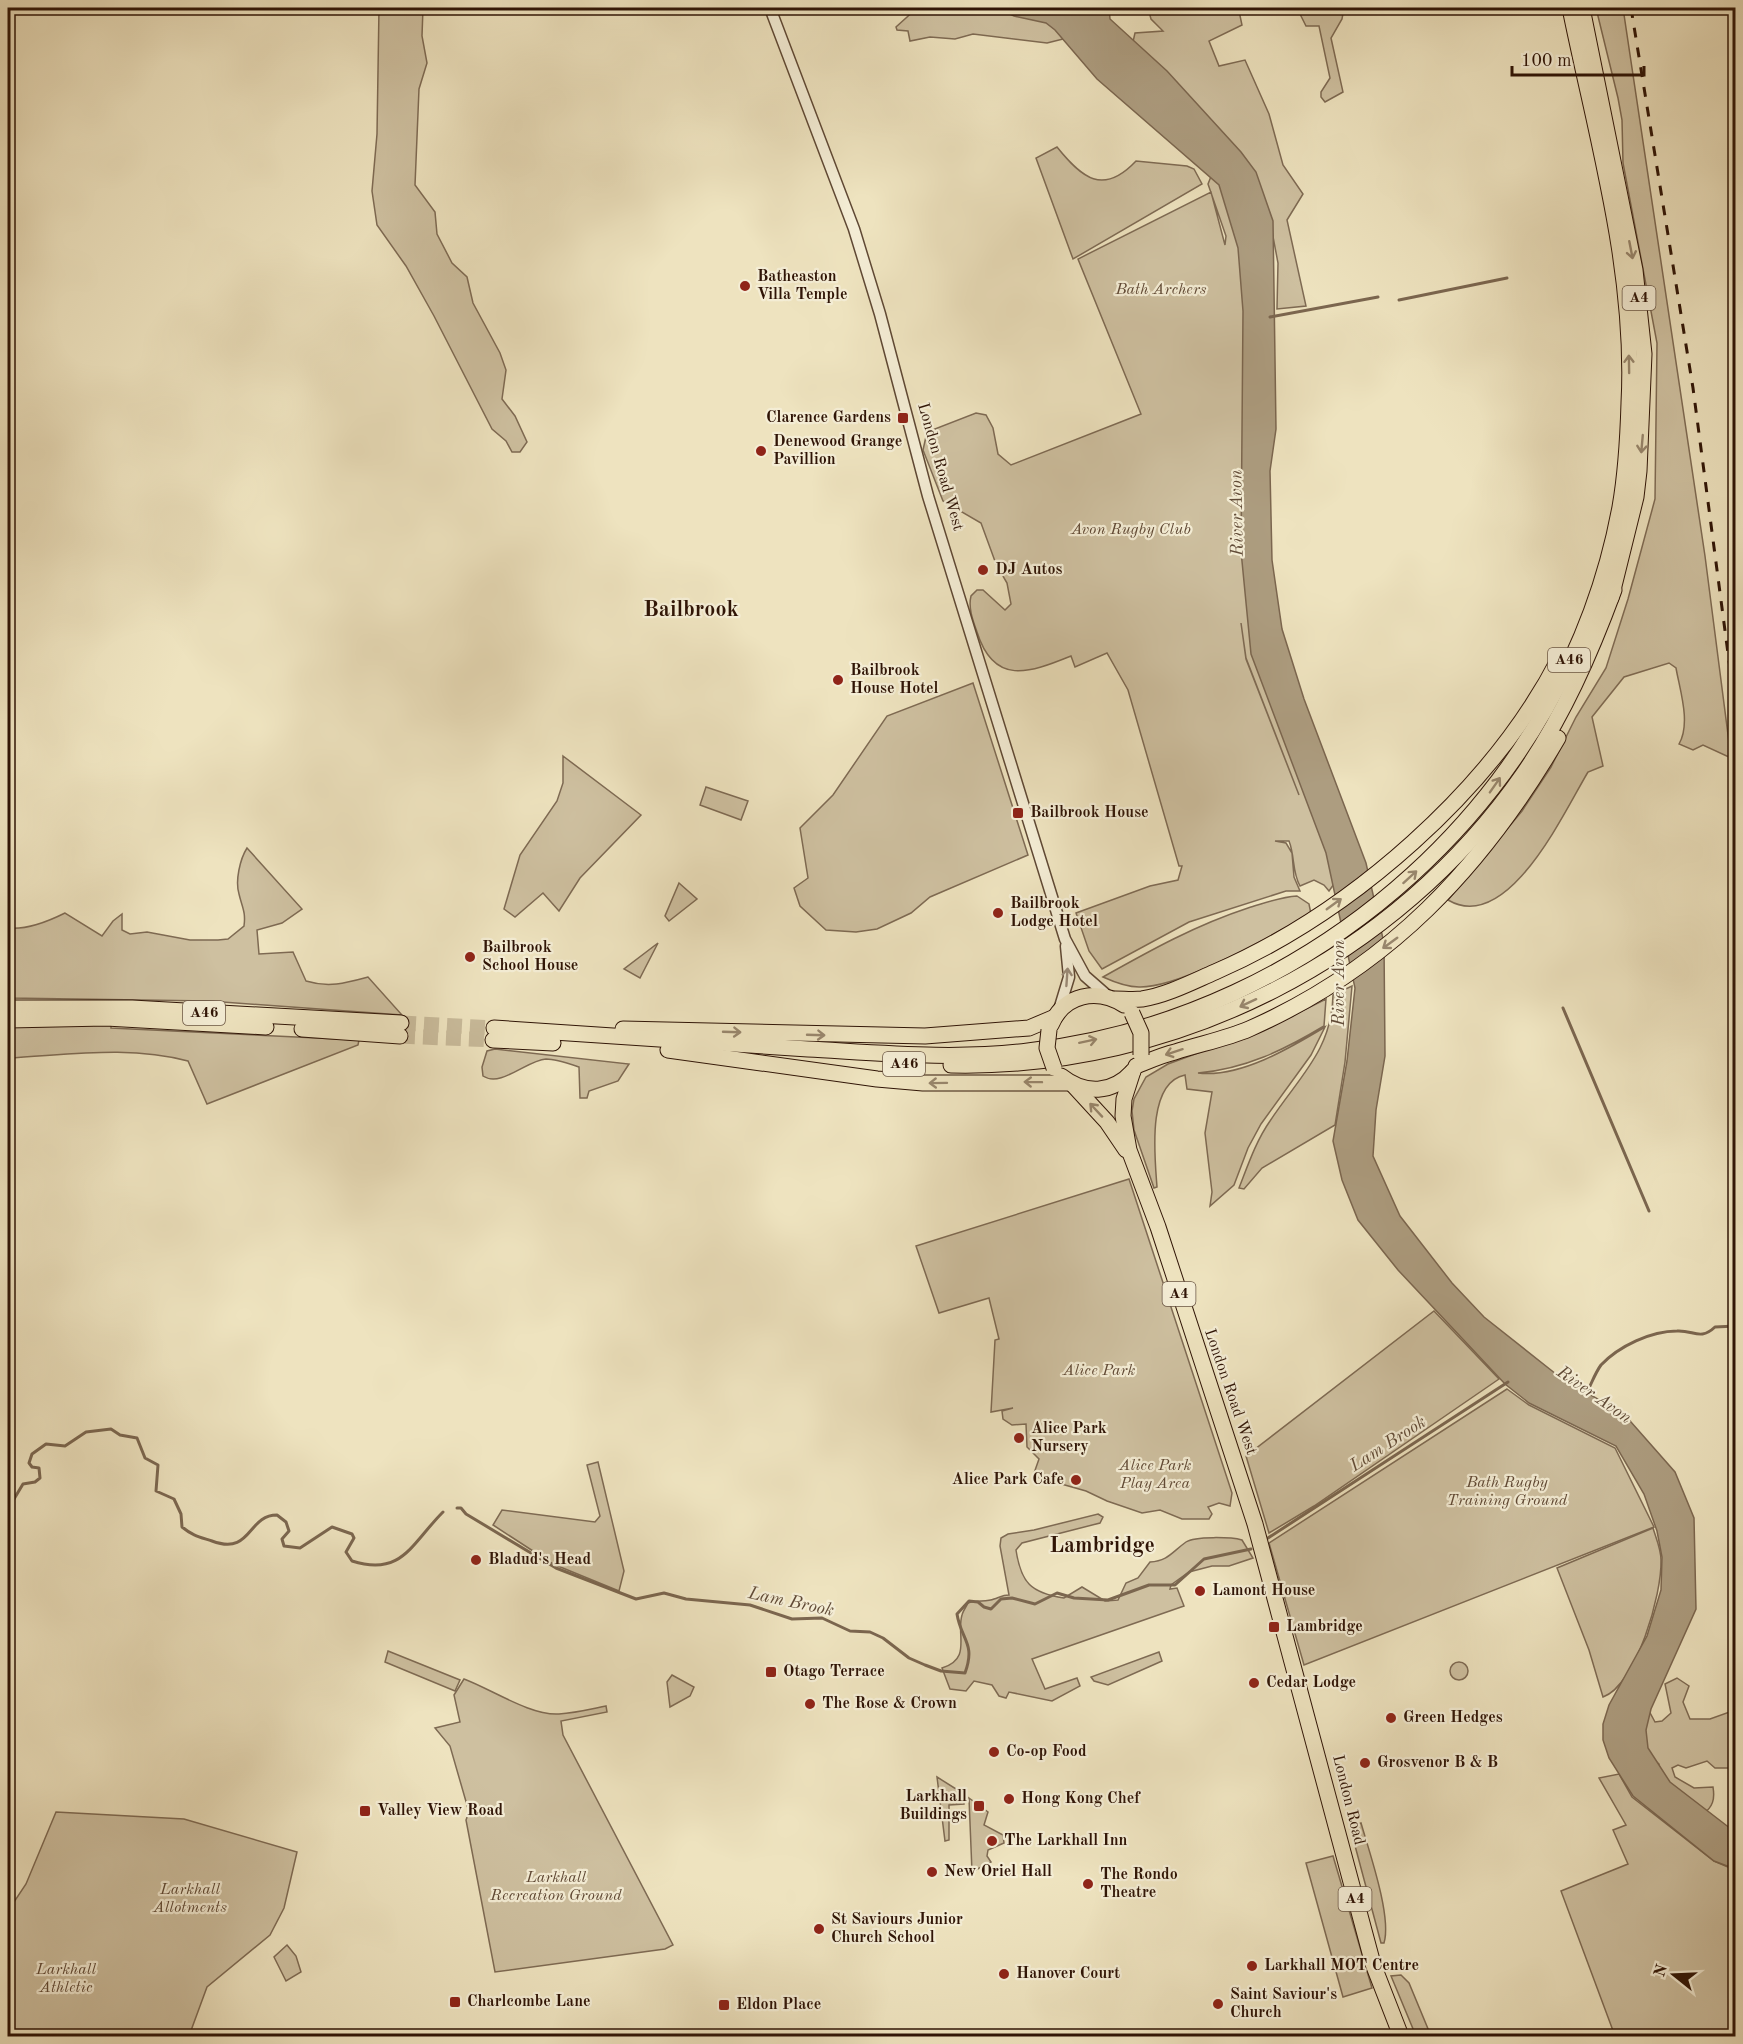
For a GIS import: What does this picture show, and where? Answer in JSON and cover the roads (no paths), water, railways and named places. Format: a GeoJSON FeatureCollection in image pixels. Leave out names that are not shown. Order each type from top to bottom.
{"type":"FeatureCollection","features":[{"type":"Feature","properties":{"kind":"highway","name":"A4"},"geometry":{"type":"LineString","coordinates":[[1570,8],[1614,222],[1628,315],[1630,400],[1624,464]]}},
{"type":"Feature","properties":{"kind":"highway","name":"A4"},"geometry":{"type":"LineString","coordinates":[[1582,8],[1635,270],[1644,354],[1639,471],[1614,590]]}},
{"type":"Feature","properties":{"kind":"highway"},"geometry":{"type":"LineString","coordinates":[[527,1031],[552,1028],[925,1036],[1034,1027],[1054,1020],[1076,999],[1087,996],[1145,999],[1239,961],[1311,921],[1366,880],[1453,803],[1501,749],[1528,712],[1566,646],[1601,562],[1624,464]]}},
{"type":"Feature","properties":{"kind":"highway","name":"A46"},"geometry":{"type":"LineString","coordinates":[[1614,590],[1577,681],[1549,733],[1524,773],[1461,851],[1407,902],[1344,950],[1301,977],[1194,1026],[1126,1047],[1026,1064],[915,1064],[668,1050],[494,1034],[527,1031],[569,1036],[915,1054],[978,1055],[1026,1051],[1117,1035],[1192,1011],[1254,984],[1295,961],[1386,900],[1485,799],[1538,720],[1565,669],[1599,586],[1612,541],[1622,492],[1624,464]]}},
{"type":"Feature","properties":{"kind":"highway"},"geometry":{"type":"LineString","coordinates":[[668,1050],[877,1079],[924,1083],[1071,1084],[1091,1090],[1110,1088],[1137,1064],[1248,1029],[1314,996],[1399,937],[1463,874],[1506,821],[1561,732],[1581,690],[1614,590]]}},
{"type":"Feature","properties":{"kind":"highway","name":"A4"},"geometry":{"type":"LineString","coordinates":[[1112,998],[1132,1013],[1142,1033],[1137,1064]]}},
{"type":"Feature","properties":{"kind":"highway","name":"A46"},"geometry":{"type":"LineString","coordinates":[[8,1008],[132,1008],[401,1030],[106,1018],[8,1020]]}},
{"type":"Feature","properties":{"kind":"highway","name":"A4"},"geometry":{"type":"LineString","coordinates":[[1054,1020],[1047,1048],[1054,1068],[1071,1084]]}},
{"type":"Feature","properties":{"kind":"highway","name":"London Road West"},"geometry":{"type":"LineString","coordinates":[[1137,1064],[1124,1099],[1123,1116],[1133,1160],[1246,1494],[1267,1569]]}},
{"type":"Feature","properties":{"kind":"highway","name":"London Road West"},"geometry":{"type":"LineString","coordinates":[[1071,1084],[1107,1122],[1133,1160]]}},
{"type":"Feature","properties":{"kind":"highway","name":"London Road"},"geometry":{"type":"LineString","coordinates":[[1267,1569],[1373,1964],[1401,2037]]}},
{"type":"Feature","properties":{"kind":"street","name":"London Road West"},"geometry":{"type":"LineString","coordinates":[[770,8],[854,232],[880,315],[928,496],[1065,939],[1069,977],[1054,1020]]}},
{"type":"Feature","properties":{"kind":"street","name":"London Road West"},"geometry":{"type":"LineString","coordinates":[[1065,939],[1085,976],[1112,998]]}},
{"type":"Feature","properties":{"kind":"waterway"},"geometry":{"type":"LineString","coordinates":[[1399,300],[1507,278]]}},
{"type":"Feature","properties":{"kind":"waterway"},"geometry":{"type":"LineString","coordinates":[[1270,317],[1378,297]]}},
{"type":"Feature","properties":{"kind":"waterway"},"geometry":{"type":"LineString","coordinates":[[1563,1008],[1649,1211]]}},
{"type":"Feature","properties":{"kind":"waterway","name":"River Avon"},"geometry":{"type":"LineString","coordinates":[[1586,1394],[1601,1365],[1608,1358],[1636,1341],[1667,1332],[1683,1331],[1701,1334],[1715,1327],[1736,1326]]}},
{"type":"Feature","properties":{"kind":"waterway","name":"Lam Brook"},"geometry":{"type":"LineString","coordinates":[[1268,1538],[1508,1382]]}},
{"type":"Feature","properties":{"kind":"waterway","name":"Lam Brook"},"geometry":{"type":"LineString","coordinates":[[8,1509],[23,1484],[35,1482],[40,1478],[39,1468],[32,1467],[29,1463],[32,1454],[46,1444],[65,1446],[86,1432],[111,1429],[120,1435],[137,1438],[145,1458],[158,1465],[156,1491],[174,1499],[181,1514],[182,1527],[212,1541],[225,1544],[235,1543],[260,1521],[277,1515],[286,1522],[289,1531],[282,1539],[284,1546],[300,1548],[332,1527],[352,1534],[354,1538],[346,1552],[352,1561],[383,1565],[404,1555],[443,1512]]}},
{"type":"Feature","properties":{"kind":"waterway","name":"Lam Brook"},"geometry":{"type":"LineString","coordinates":[[457,1508],[461,1508],[466,1514],[556,1568],[636,1599],[664,1593],[686,1599],[750,1605],[792,1619],[822,1618],[850,1631],[870,1632],[883,1638],[909,1658],[925,1665],[941,1671],[965,1673],[969,1655],[957,1614],[969,1601],[978,1602],[991,1609],[1001,1599],[1012,1598],[1035,1604],[1057,1593],[1074,1598],[1108,1600],[1149,1585],[1175,1585],[1204,1559],[1251,1549]]}},
{"type":"Feature","properties":{"kind":"tunnel"},"geometry":{"type":"LineString","coordinates":[[401,1023],[494,1028]]}},
{"type":"Feature","properties":{"kind":"tunnel"},"geometry":{"type":"LineString","coordinates":[[400,1036],[493,1040]]}},
{"type":"Feature","properties":{"kind":"railway"},"geometry":{"type":"LineString","coordinates":[[1631,8],[1693,388],[1736,714]]}},
{"type":"Feature","properties":{"kind":"place","name":"Batheaston Villa Temple"},"geometry":{"type":"Point","coordinates":[745,286]}},
{"type":"Feature","properties":{"kind":"place","name":"Clarence Gardens"},"geometry":{"type":"Point","coordinates":[903,418]}},
{"type":"Feature","properties":{"kind":"place","name":"Denewood Grange Pavillion"},"geometry":{"type":"Point","coordinates":[761,451]}},
{"type":"Feature","properties":{"kind":"place","name":"DJ Autos"},"geometry":{"type":"Point","coordinates":[983,570]}},
{"type":"Feature","properties":{"kind":"place","name":"Bailbrook House Hotel"},"geometry":{"type":"Point","coordinates":[838,680]}},
{"type":"Feature","properties":{"kind":"place","name":"Bailbrook House"},"geometry":{"type":"Point","coordinates":[1018,813]}},
{"type":"Feature","properties":{"kind":"place","name":"Bailbrook Lodge Hotel"},"geometry":{"type":"Point","coordinates":[998,913]}},
{"type":"Feature","properties":{"kind":"place","name":"Bailbrook School House"},"geometry":{"type":"Point","coordinates":[470,957]}},
{"type":"Feature","properties":{"kind":"place","name":"Alice Park Nursery"},"geometry":{"type":"Point","coordinates":[1019,1438]}},
{"type":"Feature","properties":{"kind":"place","name":"Alice Park Cafe"},"geometry":{"type":"Point","coordinates":[1076,1480]}},
{"type":"Feature","properties":{"kind":"place","name":"Bladud's Head"},"geometry":{"type":"Point","coordinates":[476,1560]}},
{"type":"Feature","properties":{"kind":"place","name":"Lamont House"},"geometry":{"type":"Point","coordinates":[1200,1591]}},
{"type":"Feature","properties":{"kind":"place","name":"Lambridge"},"geometry":{"type":"Point","coordinates":[1274,1627]}},
{"type":"Feature","properties":{"kind":"place","name":"Otago Terrace"},"geometry":{"type":"Point","coordinates":[771,1672]}},
{"type":"Feature","properties":{"kind":"place","name":"Cedar Lodge"},"geometry":{"type":"Point","coordinates":[1254,1683]}},
{"type":"Feature","properties":{"kind":"place","name":"The Rose & Crown"},"geometry":{"type":"Point","coordinates":[810,1704]}},
{"type":"Feature","properties":{"kind":"place","name":"Green Hedges"},"geometry":{"type":"Point","coordinates":[1391,1718]}},
{"type":"Feature","properties":{"kind":"place","name":"Co-op Food"},"geometry":{"type":"Point","coordinates":[994,1752]}},
{"type":"Feature","properties":{"kind":"place","name":"Grosvenor B & B"},"geometry":{"type":"Point","coordinates":[1365,1763]}},
{"type":"Feature","properties":{"kind":"place","name":"Hong Kong Chef"},"geometry":{"type":"Point","coordinates":[1009,1799]}},
{"type":"Feature","properties":{"kind":"place","name":"Larkhall Buildings"},"geometry":{"type":"Point","coordinates":[979,1806]}},
{"type":"Feature","properties":{"kind":"place","name":"Valley View Road"},"geometry":{"type":"Point","coordinates":[365,1811]}},
{"type":"Feature","properties":{"kind":"place","name":"The Larkhall Inn"},"geometry":{"type":"Point","coordinates":[992,1841]}},
{"type":"Feature","properties":{"kind":"place","name":"New Oriel Hall"},"geometry":{"type":"Point","coordinates":[932,1872]}},
{"type":"Feature","properties":{"kind":"place","name":"The Rondo Theatre"},"geometry":{"type":"Point","coordinates":[1088,1884]}},
{"type":"Feature","properties":{"kind":"place","name":"St Saviours Junior Church School"},"geometry":{"type":"Point","coordinates":[819,1929]}},
{"type":"Feature","properties":{"kind":"place","name":"Larkhall MOT Centre"},"geometry":{"type":"Point","coordinates":[1252,1966]}},
{"type":"Feature","properties":{"kind":"place","name":"Hanover Court"},"geometry":{"type":"Point","coordinates":[1004,1974]}},
{"type":"Feature","properties":{"kind":"place","name":"Charlcombe Lane"},"geometry":{"type":"Point","coordinates":[455,2002]}},
{"type":"Feature","properties":{"kind":"place","name":"Saint Saviour's Church"},"geometry":{"type":"Point","coordinates":[1218,2004]}},
{"type":"Feature","properties":{"kind":"place","name":"Eldon Place"},"geometry":{"type":"Point","coordinates":[724,2005]}},
{"type":"Feature","properties":{"kind":"district","name":"Bailbrook"},"geometry":{"type":"Point","coordinates":[691,610]}},
{"type":"Feature","properties":{"kind":"district","name":"Lambridge"},"geometry":{"type":"Point","coordinates":[1102,1546]}},
{"type":"Feature","properties":{"kind":"park label","name":"Bath Archers"},"geometry":{"type":"Point","coordinates":[1161,290]}},
{"type":"Feature","properties":{"kind":"park label","name":"Avon Rugby Club"},"geometry":{"type":"Point","coordinates":[1131,530]}},
{"type":"Feature","properties":{"kind":"park label","name":"Alice Park"},"geometry":{"type":"Point","coordinates":[1099,1371]}},
{"type":"Feature","properties":{"kind":"park label","name":"Alice Park Play Area"},"geometry":{"type":"Point","coordinates":[1155,1475]}},
{"type":"Feature","properties":{"kind":"park label","name":"Bath Rugby Training Ground"},"geometry":{"type":"Point","coordinates":[1507,1492]}},
{"type":"Feature","properties":{"kind":"park label","name":"Larkhall Recreation Ground"},"geometry":{"type":"Point","coordinates":[556,1887]}},
{"type":"Feature","properties":{"kind":"park label","name":"Larkhall Allotments"},"geometry":{"type":"Point","coordinates":[190,1899]}},
{"type":"Feature","properties":{"kind":"park label","name":"Larkhall Athletic"},"geometry":{"type":"Point","coordinates":[66,1979]}}]}
